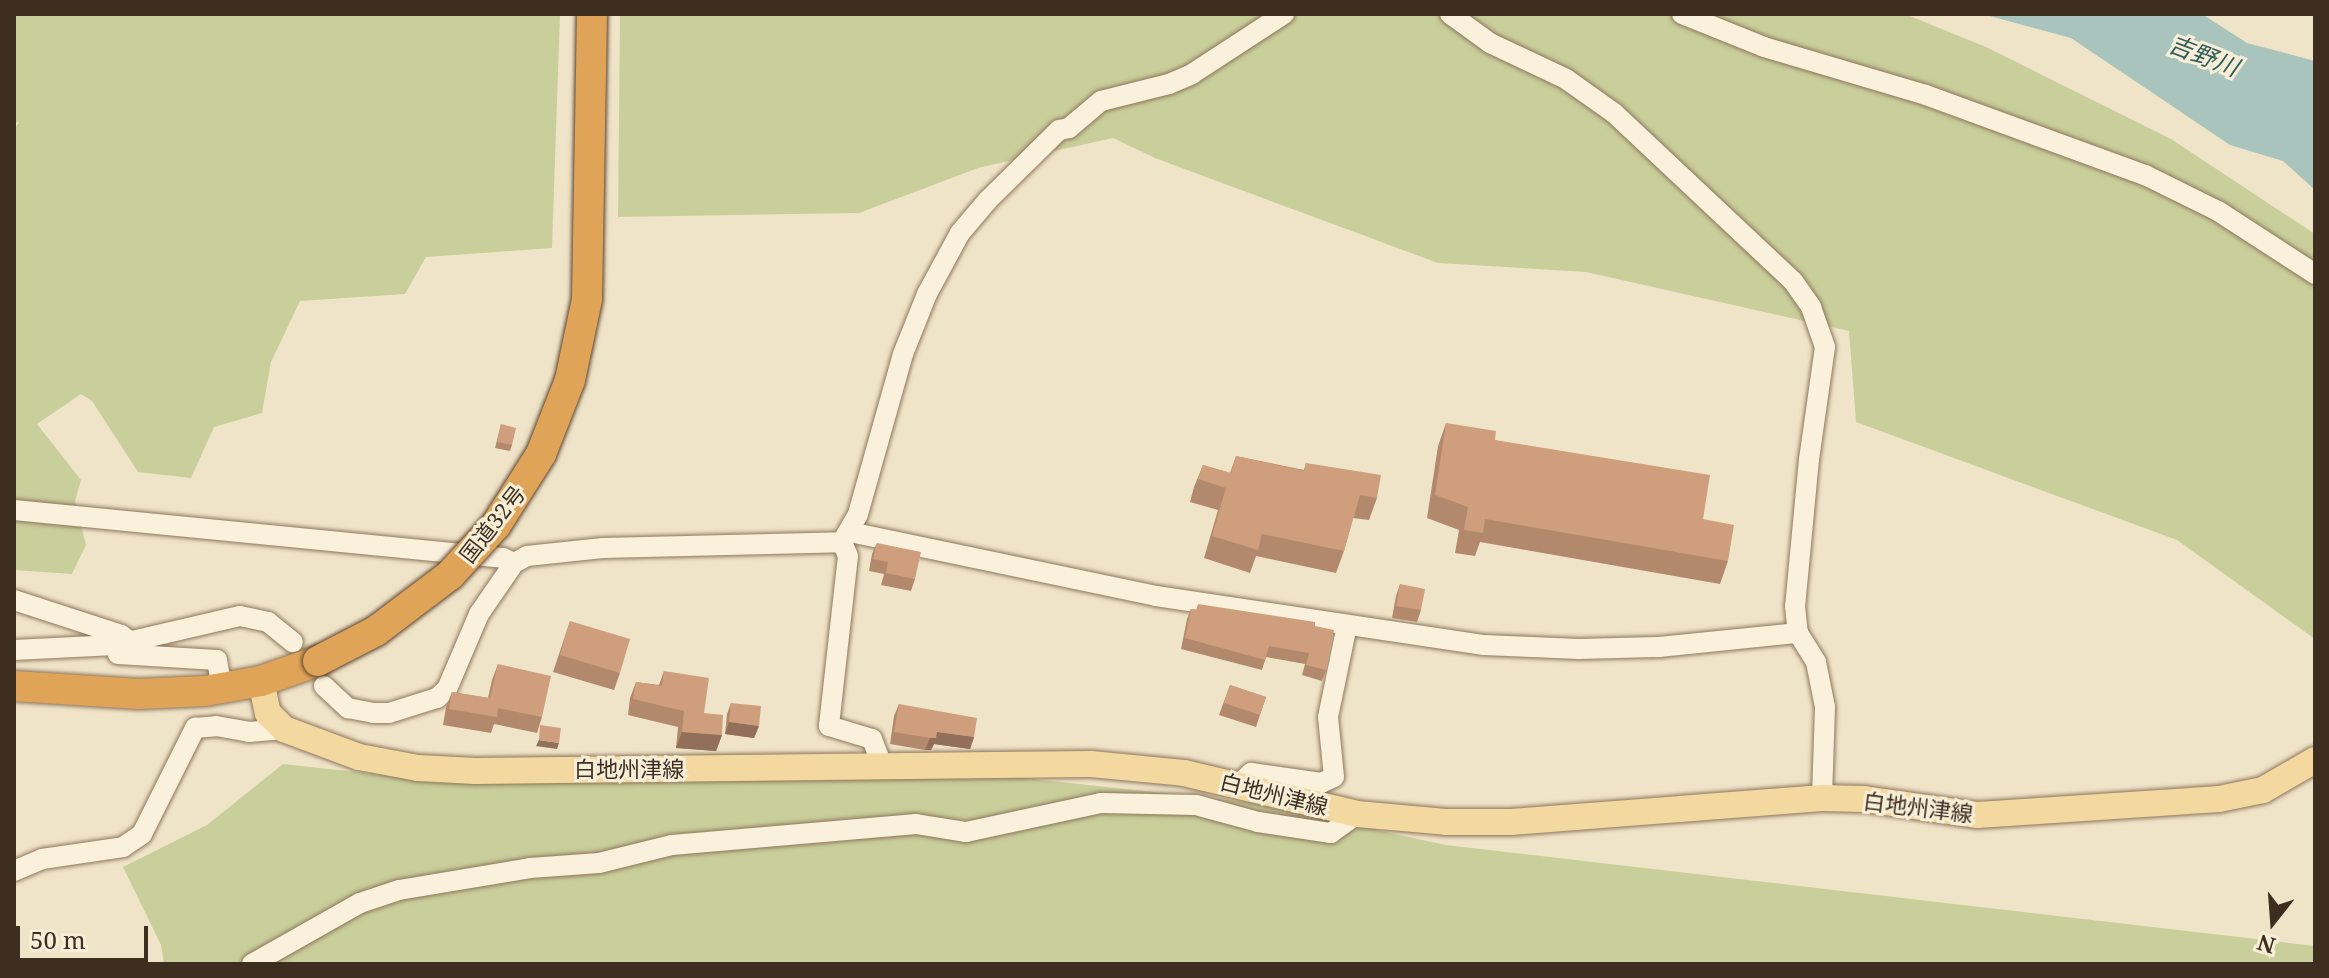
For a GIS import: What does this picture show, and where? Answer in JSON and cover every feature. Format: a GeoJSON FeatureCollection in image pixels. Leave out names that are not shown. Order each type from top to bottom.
{"type":"FeatureCollection","features":[{"type":"Feature","properties":{"kind":"highway","name":"国道32号"},"geometry":{"type":"LineString","coordinates":[[14,686],[139,694],[222,689],[321,673],[450,575],[496,525],[541,454],[570,380],[587,299],[592,14]]}},
{"type":"Feature","properties":{"kind":"main road"},"geometry":{"type":"LineString","coordinates":[[261,681],[268,713],[284,729]]}},
{"type":"Feature","properties":{"kind":"main road","name":"白地州津線"},"geometry":{"type":"LineString","coordinates":[[284,729],[359,757],[418,768],[491,771],[1104,765],[1184,773],[1357,814],[1446,822],[1511,822],[1822,798],[1864,799],[1978,815],[2219,799],[2263,790],[2315,760]]}},
{"type":"Feature","properties":{"kind":"street"},"geometry":{"type":"LineString","coordinates":[[883,767],[872,739],[829,726],[848,556],[846,537],[903,354],[927,294],[960,233],[988,200],[1059,130],[1069,128],[1101,101],[1169,84],[1192,74],[1284,14]]}},
{"type":"Feature","properties":{"kind":"street"},"geometry":{"type":"LineString","coordinates":[[1450,14],[1490,43],[1566,79],[1614,113],[1793,281],[1811,307],[1825,347],[1809,459],[1795,606],[1798,633],[1816,662],[1825,707],[1822,798]]}},
{"type":"Feature","properties":{"kind":"street"},"geometry":{"type":"LineString","coordinates":[[1682,14],[1764,47],[1926,95],[2145,175],[2218,211],[2315,274]]}},
{"type":"Feature","properties":{"kind":"street"},"geometry":{"type":"LineString","coordinates":[[14,510],[503,558],[514,563]]}},
{"type":"Feature","properties":{"kind":"street"},"geometry":{"type":"LineString","coordinates":[[321,673],[348,708],[373,713],[401,710],[437,698],[447,689],[479,614],[514,563],[527,556],[603,548],[846,537],[1156,596],[1484,645],[1579,649],[1659,647],[1798,633]]}},
{"type":"Feature","properties":{"kind":"street"},"geometry":{"type":"LineString","coordinates":[[14,600],[121,635],[123,644],[118,654],[217,660],[222,689]]}},
{"type":"Feature","properties":{"kind":"street"},"geometry":{"type":"LineString","coordinates":[[14,650],[123,644],[240,616],[268,622],[293,642]]}},
{"type":"Feature","properties":{"kind":"street"},"geometry":{"type":"LineString","coordinates":[[1238,785],[1251,773],[1321,783],[1334,777],[1328,717],[1347,625]]}},
{"type":"Feature","properties":{"kind":"street"},"geometry":{"type":"LineString","coordinates":[[14,871],[42,859],[123,847],[142,834],[195,728],[216,726],[249,732],[284,729]]}},
{"type":"Feature","properties":{"kind":"street"},"geometry":{"type":"LineString","coordinates":[[252,964],[360,903],[399,890],[530,868],[599,863],[672,845],[916,824],[966,832],[1101,803],[1196,805],[1258,822],[1331,833],[1357,814]]}},
{"type":"Feature","properties":{"kind":"green space"},"geometry":{"type":"Polygon","coordinates":[[[14,14],[560,14],[552,248],[426,257],[405,294],[300,301],[271,362],[262,413],[214,427],[191,478],[138,472],[92,401],[81,394],[37,424],[81,480],[75,501],[86,545],[72,574],[14,570],[14,130],[19,122],[14,123],[14,14]]]}},
{"type":"Feature","properties":{"kind":"green space"},"geometry":{"type":"Polygon","coordinates":[[[620,14],[1905,14],[1986,47],[2171,139],[2315,234],[2315,639],[2177,540],[1856,422],[1849,331],[1586,272],[1438,263],[1155,158],[1113,138],[978,168],[859,213],[618,217],[620,14]]]}},
{"type":"Feature","properties":{"kind":"green space"},"geometry":{"type":"Polygon","coordinates":[[[283,764],[429,780],[1013,777],[1246,802],[1446,845],[2315,946],[2315,964],[164,964],[161,945],[123,867],[207,825],[283,764]]]}},
{"type":"Feature","properties":{"kind":"water","name":"吉野川"},"geometry":{"type":"Polygon","coordinates":[[[1982,14],[2202,14],[2247,43],[2315,61],[2315,190],[2283,161],[2230,145],[2071,38],[1982,14]]]}},
{"type":"Feature","properties":{"kind":"building"},"geometry":{"type":"Polygon","coordinates":[[[1446,423],[1496,431],[1495,440],[1710,475],[1703,519],[1734,525],[1728,561],[1485,519],[1483,533],[1464,530],[1468,507],[1435,495],[1446,423]]]}},
{"type":"Feature","properties":{"kind":"building"},"geometry":{"type":"Polygon","coordinates":[[[501,424],[516,428],[512,445],[497,442],[501,424]]]}},
{"type":"Feature","properties":{"kind":"building"},"geometry":{"type":"Polygon","coordinates":[[[1236,456],[1304,471],[1306,463],[1381,475],[1377,498],[1360,495],[1344,551],[1262,534],[1258,550],[1212,536],[1226,488],[1198,479],[1203,465],[1231,473],[1236,456]]]}},
{"type":"Feature","properties":{"kind":"building"},"geometry":{"type":"Polygon","coordinates":[[[877,543],[921,552],[915,579],[886,573],[888,562],[873,559],[877,543]]]}},
{"type":"Feature","properties":{"kind":"building"},"geometry":{"type":"Polygon","coordinates":[[[1400,584],[1425,589],[1421,610],[1396,606],[1400,584]]]}},
{"type":"Feature","properties":{"kind":"building"},"geometry":{"type":"Polygon","coordinates":[[[1198,604],[1315,622],[1315,626],[1334,630],[1326,670],[1306,665],[1309,653],[1269,646],[1265,660],[1185,638],[1191,609],[1196,610],[1198,604]]]}},
{"type":"Feature","properties":{"kind":"building"},"geometry":{"type":"Polygon","coordinates":[[[570,621],[630,639],[620,673],[560,655],[570,621]]]}},
{"type":"Feature","properties":{"kind":"building"},"geometry":{"type":"Polygon","coordinates":[[[498,664],[551,676],[542,717],[498,708],[497,717],[449,709],[452,692],[490,698],[498,664]]]}},
{"type":"Feature","properties":{"kind":"building"},"geometry":{"type":"Polygon","coordinates":[[[664,671],[709,678],[704,713],[723,715],[722,735],[682,732],[684,711],[633,699],[636,682],[662,686],[664,671]]]}},
{"type":"Feature","properties":{"kind":"building"},"geometry":{"type":"Polygon","coordinates":[[[1230,685],[1266,697],[1260,715],[1224,703],[1230,685]]]}},
{"type":"Feature","properties":{"kind":"building"},"geometry":{"type":"Polygon","coordinates":[[[731,703],[761,706],[759,726],[729,722],[731,703]]]}},
{"type":"Feature","properties":{"kind":"building"},"geometry":{"type":"Polygon","coordinates":[[[899,704],[977,718],[974,737],[937,732],[936,738],[930,738],[894,732],[899,704]]]}},
{"type":"Feature","properties":{"kind":"building"},"geometry":{"type":"Polygon","coordinates":[[[540,725],[561,728],[559,743],[539,740],[540,725]]]}}]}
